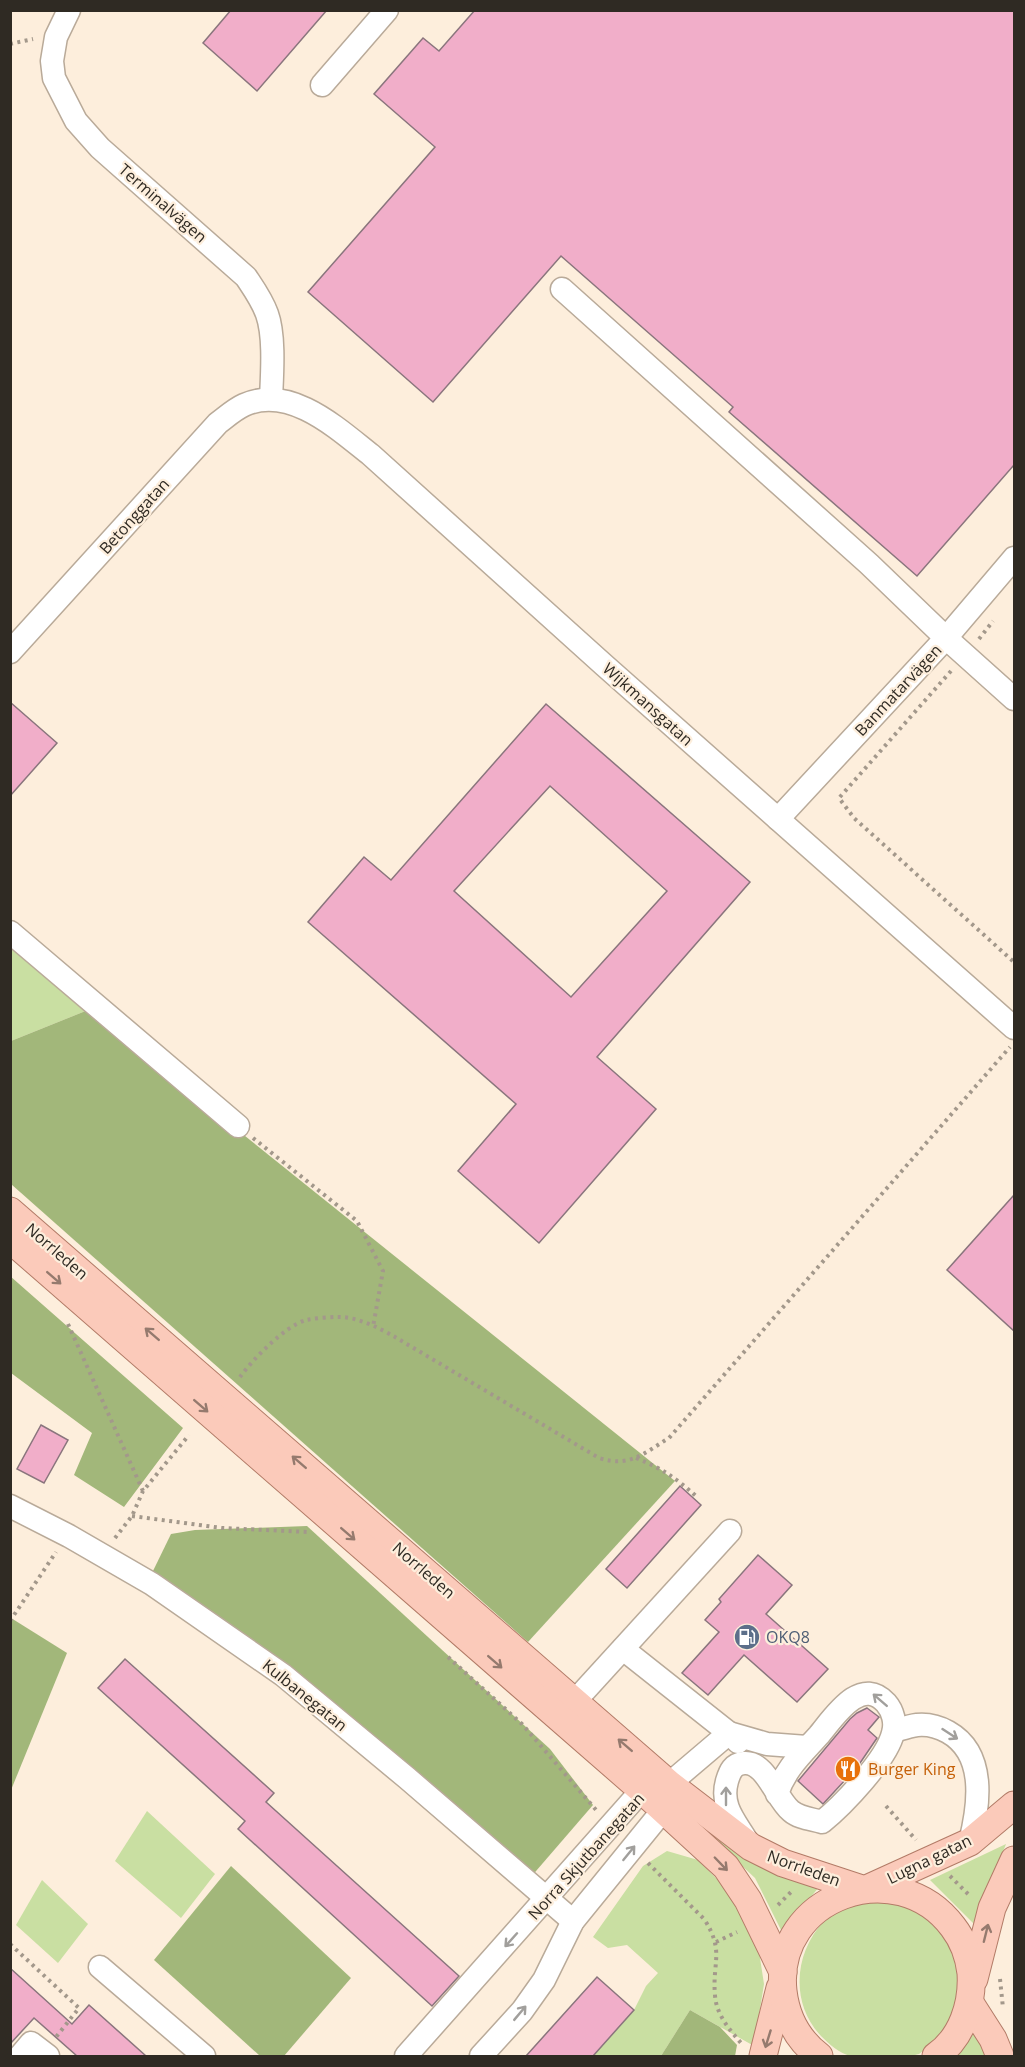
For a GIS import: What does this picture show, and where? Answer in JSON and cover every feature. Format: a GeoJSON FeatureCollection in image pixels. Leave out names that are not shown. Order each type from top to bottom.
{"type":"FeatureCollection","features":[{"type":"Feature","properties":{"kind":"main road","name":"Norrleden"},"geometry":{"type":"LineString","coordinates":[[10,1211],[575,1701],[666,1797],[726,1867],[748,1900],[782,1976]]}},
{"type":"Feature","properties":{"kind":"main road","name":"Norrleden"},"geometry":{"type":"LineString","coordinates":[[10,1239],[642,1790],[666,1797],[783,1863],[866,1888]]}},
{"type":"Feature","properties":{"kind":"main road","name":"Lugna gatan"},"geometry":{"type":"LineString","coordinates":[[782,1976],[787,1952],[796,1933],[808,1917],[824,1904],[842,1894],[866,1888],[970,1842],[1014,1805]]}},
{"type":"Feature","properties":{"kind":"main road"},"geometry":{"type":"LineString","coordinates":[[936,2056],[943,2051],[960,2029],[971,1996],[992,1908],[1014,1860]]}},
{"type":"Feature","properties":{"kind":"main road"},"geometry":{"type":"LineString","coordinates":[[866,1888],[897,1890],[922,1899],[944,1915],[960,1937],[967,1954],[970,1962],[971,1996],[996,2048]]}},
{"type":"Feature","properties":{"kind":"main road"},"geometry":{"type":"LineString","coordinates":[[755,2054],[782,1976]]}},
{"type":"Feature","properties":{"kind":"main road"},"geometry":{"type":"LineString","coordinates":[[782,1976],[785,2006],[795,2030],[810,2050],[819,2056]]}},
{"type":"Feature","properties":{"kind":"street","name":"Terminalvägen"},"geometry":{"type":"LineString","coordinates":[[69,10],[56,37],[52,61],[54,78],[76,121],[100,148],[246,276],[268,317],[272,354],[271,399]]}},
{"type":"Feature","properties":{"kind":"street"},"geometry":{"type":"LineString","coordinates":[[322,85],[387,10]]}},
{"type":"Feature","properties":{"kind":"street"},"geometry":{"type":"LineString","coordinates":[[562,289],[870,564],[946,638],[1014,699]]}},
{"type":"Feature","properties":{"kind":"street","name":"Betonggatan"},"geometry":{"type":"LineString","coordinates":[[10,652],[218,423],[244,404],[271,399]]}},
{"type":"Feature","properties":{"kind":"street","name":"Wijkmansgatan"},"geometry":{"type":"LineString","coordinates":[[271,399],[298,406],[333,426],[371,455],[1014,1028]]}},
{"type":"Feature","properties":{"kind":"street","name":"Banmatarvägen"},"geometry":{"type":"LineString","coordinates":[[778,819],[946,638],[1014,558]]}},
{"type":"Feature","properties":{"kind":"street"},"geometry":{"type":"LineString","coordinates":[[10,932],[238,1126]]}},
{"type":"Feature","properties":{"kind":"street","name":"Kulbanegatan"},"geometry":{"type":"LineString","coordinates":[[10,1506],[69,1536],[152,1584],[283,1675],[573,1921]]}},
{"type":"Feature","properties":{"kind":"street"},"geometry":{"type":"LineString","coordinates":[[575,1701],[730,1532]]}},
{"type":"Feature","properties":{"kind":"street"},"geometry":{"type":"LineString","coordinates":[[623,1649],[740,1744],[742,1754],[730,1771],[725,1787],[725,1806],[751,1847]]}},
{"type":"Feature","properties":{"kind":"street"},"geometry":{"type":"LineString","coordinates":[[737,1764],[749,1762],[759,1767],[777,1794],[785,1805],[794,1814],[822,1822],[835,1812],[870,1772],[888,1747],[894,1731],[893,1716],[886,1703],[873,1693],[864,1693],[854,1698],[796,1758],[781,1780],[777,1794]]}},
{"type":"Feature","properties":{"kind":"street"},"geometry":{"type":"LineString","coordinates":[[894,1731],[918,1725],[939,1727],[957,1737],[970,1756],[976,1774],[978,1791],[976,1816],[970,1842]]}},
{"type":"Feature","properties":{"kind":"street"},"geometry":{"type":"LineString","coordinates":[[729,1733],[767,1744],[807,1747]]}},
{"type":"Feature","properties":{"kind":"street","name":"Norra Skjutbanegatan"},"geometry":{"type":"LineString","coordinates":[[481,2056],[522,2011],[544,1980],[573,1921],[633,1848],[666,1797],[729,1733]]}},
{"type":"Feature","properties":{"kind":"street","name":"Norra Skjutbanegatan"},"geometry":{"type":"LineString","coordinates":[[406,2056],[642,1790]]}},
{"type":"Feature","properties":{"kind":"street"},"geometry":{"type":"LineString","coordinates":[[100,1967],[204,2056]]}},
{"type":"Feature","properties":{"kind":"street"},"geometry":{"type":"LineString","coordinates":[[20,2056],[31,2043],[48,2056]]}},
{"type":"Feature","properties":{"kind":"path"},"geometry":{"type":"LineString","coordinates":[[996,615],[984,633],[838,798],[854,818],[1014,962]]}},
{"type":"Feature","properties":{"kind":"path"},"geometry":{"type":"LineString","coordinates":[[240,1377],[266,1348],[305,1320],[340,1317],[373,1327],[395,1337],[599,1458],[615,1462],[636,1458],[669,1438],[1014,1042]]}},
{"type":"Feature","properties":{"kind":"path"},"geometry":{"type":"LineString","coordinates":[[238,1126],[357,1221],[383,1271],[373,1327]]}},
{"type":"Feature","properties":{"kind":"path"},"geometry":{"type":"LineString","coordinates":[[67,1321],[142,1491]]}},
{"type":"Feature","properties":{"kind":"path"},"geometry":{"type":"LineString","coordinates":[[189,1435],[142,1491],[132,1516],[222,1528],[311,1532]]}},
{"type":"Feature","properties":{"kind":"path"},"geometry":{"type":"LineString","coordinates":[[636,1458],[659,1467],[697,1497]]}},
{"type":"Feature","properties":{"kind":"path"},"geometry":{"type":"LineString","coordinates":[[10,1621],[59,1548]]}},
{"type":"Feature","properties":{"kind":"path"},"geometry":{"type":"LineString","coordinates":[[443,1652],[522,1724],[611,1825]]}},
{"type":"Feature","properties":{"kind":"path"},"geometry":{"type":"LineString","coordinates":[[633,1848],[704,1919],[718,1950],[715,1996],[723,2021],[755,2054]]}},
{"type":"Feature","properties":{"kind":"path"},"geometry":{"type":"LineString","coordinates":[[716,1942],[757,1922],[788,1896],[806,1869]]}},
{"type":"Feature","properties":{"kind":"path"},"geometry":{"type":"LineString","coordinates":[[10,1944],[79,2008],[72,2018]]}},
{"type":"Feature","properties":{"kind":"path"},"geometry":{"type":"LineString","coordinates":[[996,2048],[1006,2027],[1000,1977]]}},
{"type":"Feature","properties":{"kind":"green space"},"geometry":{"type":"Polygon","coordinates":[[[11,946],[88,1010],[11,1041],[11,946]]]}},
{"type":"Feature","properties":{"kind":"green space"},"geometry":{"type":"Polygon","coordinates":[[[88,1010],[675,1481],[528,1642],[11,1184],[11,1041],[88,1010]]]}},
{"type":"Feature","properties":{"kind":"green space"},"geometry":{"type":"Polygon","coordinates":[[[10,1276],[183,1428],[124,1507],[74,1475],[92,1433],[11,1373],[10,1276]]]}},
{"type":"Feature","properties":{"kind":"green space"},"geometry":{"type":"Polygon","coordinates":[[[307,1526],[550,1749],[593,1805],[530,1878],[152,1573],[171,1534],[195,1530],[307,1526]]]}},
{"type":"Feature","properties":{"kind":"green space"},"geometry":{"type":"Polygon","coordinates":[[[11,1618],[67,1653],[11,1790],[11,1618]]]}},
{"type":"Feature","properties":{"kind":"green space"},"geometry":{"type":"Polygon","coordinates":[[[147,1811],[215,1874],[181,1918],[115,1861],[147,1811]]]}},
{"type":"Feature","properties":{"kind":"green space"},"geometry":{"type":"Polygon","coordinates":[[[691,1818],[819,1887],[782,1932],[755,1878],[691,1818]]]}},
{"type":"Feature","properties":{"kind":"green space"},"geometry":{"type":"Polygon","coordinates":[[[1006,1844],[975,1925],[930,1880],[1006,1844]]]}},
{"type":"Feature","properties":{"kind":"green space"},"geometry":{"type":"Polygon","coordinates":[[[667,1851],[698,1860],[734,1896],[758,1945],[764,1984],[754,2046],[690,2010],[661,2056],[593,2056],[634,2010],[646,1986],[658,1973],[627,1945],[608,1948],[593,1937],[643,1866],[667,1851]]]}},
{"type":"Feature","properties":{"kind":"green space"},"geometry":{"type":"Polygon","coordinates":[[[231,1866],[351,1978],[284,2056],[260,2056],[154,1960],[231,1866]]]}},
{"type":"Feature","properties":{"kind":"green space"},"geometry":{"type":"Polygon","coordinates":[[[42,1880],[88,1924],[58,1963],[16,1925],[42,1880]]]}},
{"type":"Feature","properties":{"kind":"green space"},"geometry":{"type":"Polygon","coordinates":[[[878,1898],[906,1902],[952,1938],[962,1994],[942,2036],[919,2054],[911,2056],[864,2058],[839,2051],[821,2036],[811,2023],[800,1994],[802,1963],[814,1934],[824,1921],[842,1908],[878,1898]]]}},
{"type":"Feature","properties":{"kind":"green space"},"geometry":{"type":"Polygon","coordinates":[[[690,2010],[720,2027],[737,2045],[735,2056],[661,2056],[690,2010]]]}},
{"type":"Feature","properties":{"kind":"green space"},"geometry":{"type":"Polygon","coordinates":[[[976,2030],[988,2056],[953,2056],[976,2030]]]}},
{"type":"Feature","properties":{"kind":"building"},"geometry":{"type":"Polygon","coordinates":[[[231,10],[327,10],[257,91],[203,43],[231,10]]]}},
{"type":"Feature","properties":{"kind":"building"},"geometry":{"type":"Polygon","coordinates":[[[475,10],[1014,10],[1014,465],[917,576],[729,412],[733,407],[561,256],[433,402],[308,292],[435,147],[374,94],[423,38],[439,51],[475,10]]]}},
{"type":"Feature","properties":{"kind":"building"},"geometry":{"type":"Polygon","coordinates":[[[10,702],[57,743],[10,796],[10,702]]]}},
{"type":"Feature","properties":{"kind":"building"},"geometry":{"type":"Polygon","coordinates":[[[546,704],[750,882],[597,1057],[656,1109],[539,1243],[458,1171],[516,1104],[308,922],[364,857],[391,880],[546,704]],[[550,786],[454,891],[571,997],[667,891],[550,786]]]}},
{"type":"Feature","properties":{"kind":"building"},"geometry":{"type":"Polygon","coordinates":[[[1014,1195],[1014,1331],[947,1270],[1014,1195]]]}},
{"type":"Feature","properties":{"kind":"building"},"geometry":{"type":"Polygon","coordinates":[[[41,1425],[68,1440],[44,1483],[17,1469],[41,1425]]]}},
{"type":"Feature","properties":{"kind":"building"},"geometry":{"type":"Polygon","coordinates":[[[680,1486],[701,1505],[627,1588],[606,1569],[680,1486]]]}},
{"type":"Feature","properties":{"kind":"building"},"geometry":{"type":"Polygon","coordinates":[[[758,1555],[792,1585],[766,1614],[828,1669],[797,1702],[744,1655],[708,1695],[682,1673],[719,1632],[705,1620],[721,1602],[719,1599],[758,1555]]]}},
{"type":"Feature","properties":{"kind":"building"},"geometry":{"type":"Polygon","coordinates":[[[125,1659],[274,1793],[266,1802],[459,1976],[432,2006],[238,1829],[245,1821],[98,1688],[125,1659]]]}},
{"type":"Feature","properties":{"kind":"building"},"geometry":{"type":"Polygon","coordinates":[[[867,1708],[879,1717],[868,1730],[877,1738],[858,1766],[823,1804],[798,1781],[850,1719],[867,1708]]]}},
{"type":"Feature","properties":{"kind":"building"},"geometry":{"type":"Polygon","coordinates":[[[10,1968],[72,2024],[89,2005],[146,2056],[77,2056],[34,2018],[10,2044],[10,1968]]]}},
{"type":"Feature","properties":{"kind":"building"},"geometry":{"type":"Polygon","coordinates":[[[597,1977],[634,2010],[593,2056],[526,2056],[597,1977]]]}},
{"type":"Feature","properties":{"kind":"place","name":"OKQ8"},"geometry":{"type":"Point","coordinates":[747,1637]}},
{"type":"Feature","properties":{"kind":"place","name":"Burger King"},"geometry":{"type":"Point","coordinates":[848,1769]}}]}
